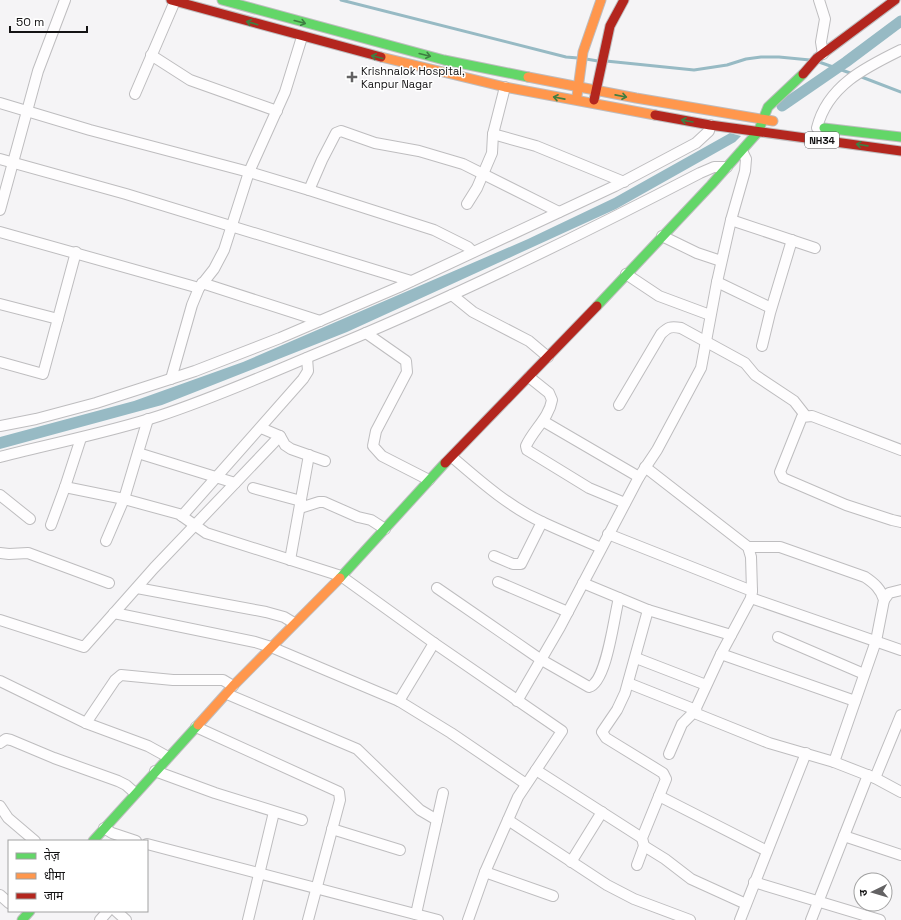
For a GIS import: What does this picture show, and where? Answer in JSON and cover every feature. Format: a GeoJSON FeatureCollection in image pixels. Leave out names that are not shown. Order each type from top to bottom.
{"type":"FeatureCollection","features":[{"type":"Feature","properties":{"kind":"main road"},"geometry":{"type":"LineString","coordinates":[[222,0],[444,60],[578,87],[783,123]]}},
{"type":"Feature","properties":{"kind":"main road"},"geometry":{"type":"LineString","coordinates":[[576,101],[583,52],[601,0]]}},
{"type":"Feature","properties":{"kind":"main road"},"geometry":{"type":"LineString","coordinates":[[593,104],[610,26],[624,0]]}},
{"type":"Feature","properties":{"kind":"main road"},"geometry":{"type":"LineString","coordinates":[[94,840],[230,690],[341,576],[429,480],[529,377],[742,151],[758,132],[768,107],[820,56],[895,0]]}},
{"type":"Feature","properties":{"kind":"main road","name":"NH34"},"geometry":{"type":"LineString","coordinates":[[173,1],[302,37],[505,87],[710,125],[901,151]]}},
{"type":"Feature","properties":{"kind":"main road","name":"NH34"},"geometry":{"type":"LineString","coordinates":[[814,127],[901,137]]}},
{"type":"Feature","properties":{"kind":"street"},"geometry":{"type":"LineString","coordinates":[[0,210],[38,71],[65,0]]}},
{"type":"Feature","properties":{"kind":"street"},"geometry":{"type":"LineString","coordinates":[[819,0],[825,19],[820,56]]}},
{"type":"Feature","properties":{"kind":"street"},"geometry":{"type":"LineString","coordinates":[[134,94],[173,1]]}},
{"type":"Feature","properties":{"kind":"street"},"geometry":{"type":"LineString","coordinates":[[171,379],[192,305],[201,286],[214,269],[224,250],[249,172],[285,92],[302,37]]}},
{"type":"Feature","properties":{"kind":"street"},"geometry":{"type":"LineString","coordinates":[[814,127],[824,108],[848,80],[868,66],[901,50]]}},
{"type":"Feature","properties":{"kind":"street"},"geometry":{"type":"LineString","coordinates":[[151,55],[196,83],[277,111]]}},
{"type":"Feature","properties":{"kind":"street"},"geometry":{"type":"LineString","coordinates":[[467,204],[492,154],[493,134],[505,87]]}},
{"type":"Feature","properties":{"kind":"street"},"geometry":{"type":"LineString","coordinates":[[0,104],[90,130],[249,172],[309,190],[434,230],[468,246],[473,252]]}},
{"type":"Feature","properties":{"kind":"street"},"geometry":{"type":"LineString","coordinates":[[0,426],[36,419],[171,379],[244,352],[320,321],[411,281],[624,182],[696,143],[709,131],[710,125]]}},
{"type":"Feature","properties":{"kind":"street"},"geometry":{"type":"LineString","coordinates":[[309,190],[336,133],[341,131],[375,143],[419,151],[464,164],[559,212]]}},
{"type":"Feature","properties":{"kind":"street"},"geometry":{"type":"LineString","coordinates":[[493,134],[536,146],[624,182]]}},
{"type":"Feature","properties":{"kind":"street"},"geometry":{"type":"LineString","coordinates":[[517,701],[568,612],[608,534],[639,477],[664,437],[700,368],[716,282],[745,171],[746,159],[742,151]]}},
{"type":"Feature","properties":{"kind":"street"},"geometry":{"type":"LineString","coordinates":[[0,159],[232,225],[411,281]]}},
{"type":"Feature","properties":{"kind":"street"},"geometry":{"type":"LineString","coordinates":[[0,457],[81,438],[148,419],[212,398],[452,295],[586,231],[700,172],[714,167],[727,167]]}},
{"type":"Feature","properties":{"kind":"street"},"geometry":{"type":"LineString","coordinates":[[731,220],[815,248]]}},
{"type":"Feature","properties":{"kind":"street"},"geometry":{"type":"LineString","coordinates":[[0,232],[201,286],[320,321]]}},
{"type":"Feature","properties":{"kind":"street"},"geometry":{"type":"LineString","coordinates":[[662,236],[697,253],[721,261]]}},
{"type":"Feature","properties":{"kind":"street"},"geometry":{"type":"LineString","coordinates":[[762,346],[771,308],[792,240]]}},
{"type":"Feature","properties":{"kind":"street"},"geometry":{"type":"LineString","coordinates":[[0,362],[43,374],[76,252]]}},
{"type":"Feature","properties":{"kind":"street"},"geometry":{"type":"LineString","coordinates":[[626,274],[647,290],[671,302],[710,315]]}},
{"type":"Feature","properties":{"kind":"street"},"geometry":{"type":"LineString","coordinates":[[716,282],[771,308]]}},
{"type":"Feature","properties":{"kind":"street"},"geometry":{"type":"LineString","coordinates":[[452,295],[473,312],[529,341],[548,357]]}},
{"type":"Feature","properties":{"kind":"street"},"geometry":{"type":"LineString","coordinates":[[0,304],[58,319]]}},
{"type":"Feature","properties":{"kind":"street"},"geometry":{"type":"LineString","coordinates":[[619,405],[661,334],[667,328],[672,326],[681,328],[706,340],[745,363],[755,375],[794,401],[805,415],[812,416],[901,450]]}},
{"type":"Feature","properties":{"kind":"street"},"geometry":{"type":"LineString","coordinates":[[366,333],[402,358],[408,365],[407,372],[376,431],[373,446],[382,456],[429,480]]}},
{"type":"Feature","properties":{"kind":"street"},"geometry":{"type":"LineString","coordinates":[[182,516],[262,428],[303,379],[308,371],[307,358]]}},
{"type":"Feature","properties":{"kind":"street"},"geometry":{"type":"LineString","coordinates":[[529,377],[549,393],[551,397],[551,404],[543,421],[529,438],[526,446],[527,450],[589,488],[625,503]]}},
{"type":"Feature","properties":{"kind":"street"},"geometry":{"type":"LineString","coordinates":[[805,415],[802,417],[781,468],[781,476],[846,505],[901,522]]}},
{"type":"Feature","properties":{"kind":"street"},"geometry":{"type":"LineString","coordinates":[[106,541],[124,499],[148,419]]}},
{"type":"Feature","properties":{"kind":"street"},"geometry":{"type":"LineString","coordinates":[[543,421],[639,477]]}},
{"type":"Feature","properties":{"kind":"street"},"geometry":{"type":"LineString","coordinates":[[262,428],[277,435],[288,447],[325,461]]}},
{"type":"Feature","properties":{"kind":"street"},"geometry":{"type":"LineString","coordinates":[[0,620],[84,647],[277,435]]}},
{"type":"Feature","properties":{"kind":"street"},"geometry":{"type":"LineString","coordinates":[[51,524],[81,438]]}},
{"type":"Feature","properties":{"kind":"street"},"geometry":{"type":"LineString","coordinates":[[138,453],[234,483]]}},
{"type":"Feature","properties":{"kind":"street"},"geometry":{"type":"LineString","coordinates":[[290,560],[308,455]]}},
{"type":"Feature","properties":{"kind":"street"},"geometry":{"type":"LineString","coordinates":[[452,457],[488,488],[542,522],[601,548]]}},
{"type":"Feature","properties":{"kind":"street"},"geometry":{"type":"LineString","coordinates":[[645,467],[748,547],[751,557],[752,594],[721,654],[696,710],[682,724],[669,754]]}},
{"type":"Feature","properties":{"kind":"street"},"geometry":{"type":"LineString","coordinates":[[65,487],[124,499],[182,516],[206,533],[341,576],[562,732],[526,784],[485,872],[468,920]]}},
{"type":"Feature","properties":{"kind":"street"},"geometry":{"type":"LineString","coordinates":[[253,488],[300,505],[324,502],[358,517],[371,520],[385,529]]}},
{"type":"Feature","properties":{"kind":"street"},"geometry":{"type":"LineString","coordinates":[[0,494],[30,519]]}},
{"type":"Feature","properties":{"kind":"street"},"geometry":{"type":"LineString","coordinates":[[494,556],[513,564],[521,564],[542,522]]}},
{"type":"Feature","properties":{"kind":"street"},"geometry":{"type":"LineString","coordinates":[[608,534],[752,594],[901,650]]}},
{"type":"Feature","properties":{"kind":"street"},"geometry":{"type":"LineString","coordinates":[[748,547],[780,547],[865,577],[878,588],[884,600]]}},
{"type":"Feature","properties":{"kind":"street"},"geometry":{"type":"LineString","coordinates":[[0,553],[28,553],[109,584]]}},
{"type":"Feature","properties":{"kind":"street"},"geometry":{"type":"LineString","coordinates":[[498,582],[568,612]]}},
{"type":"Feature","properties":{"kind":"street"},"geometry":{"type":"LineString","coordinates":[[583,583],[648,610],[731,635]]}},
{"type":"Feature","properties":{"kind":"street"},"geometry":{"type":"LineString","coordinates":[[137,588],[266,612],[284,617],[294,623]]}},
{"type":"Feature","properties":{"kind":"street"},"geometry":{"type":"LineString","coordinates":[[437,588],[540,659],[586,686],[592,686],[608,655],[614,615],[619,598]]}},
{"type":"Feature","properties":{"kind":"street"},"geometry":{"type":"LineString","coordinates":[[834,762],[876,641],[884,600],[889,593],[901,590]]}},
{"type":"Feature","properties":{"kind":"street"},"geometry":{"type":"LineString","coordinates":[[637,865],[643,842],[659,796],[666,782],[663,773],[606,738],[602,734],[603,730],[621,703],[636,658],[648,610]]}},
{"type":"Feature","properties":{"kind":"street"},"geometry":{"type":"LineString","coordinates":[[114,614],[255,642],[271,647],[399,701],[451,733],[526,784]]}},
{"type":"Feature","properties":{"kind":"street"},"geometry":{"type":"LineString","coordinates":[[778,637],[864,674]]}},
{"type":"Feature","properties":{"kind":"street"},"geometry":{"type":"LineString","coordinates":[[399,701],[434,643]]}},
{"type":"Feature","properties":{"kind":"street"},"geometry":{"type":"LineString","coordinates":[[721,654],[855,701]]}},
{"type":"Feature","properties":{"kind":"street"},"geometry":{"type":"LineString","coordinates":[[636,658],[706,686]]}},
{"type":"Feature","properties":{"kind":"street"},"geometry":{"type":"LineString","coordinates":[[86,723],[115,680],[121,675],[173,680],[223,680],[230,690],[357,749],[420,810],[437,820]]}},
{"type":"Feature","properties":{"kind":"street"},"geometry":{"type":"LineString","coordinates":[[0,681],[86,723],[148,746],[168,757]]}},
{"type":"Feature","properties":{"kind":"street"},"geometry":{"type":"LineString","coordinates":[[628,683],[696,710],[697,714],[703,717],[769,743],[834,762],[871,776],[901,792]]}},
{"type":"Feature","properties":{"kind":"street"},"geometry":{"type":"LineString","coordinates":[[811,920],[844,836],[901,715]]}},
{"type":"Feature","properties":{"kind":"street"},"geometry":{"type":"LineString","coordinates":[[196,727],[340,792],[341,797],[308,920]]}},
{"type":"Feature","properties":{"kind":"street"},"geometry":{"type":"LineString","coordinates":[[0,743],[6,739],[11,740],[54,758],[118,781],[126,785],[135,794]]}},
{"type":"Feature","properties":{"kind":"street"},"geometry":{"type":"LineString","coordinates":[[740,920],[806,753]]}},
{"type":"Feature","properties":{"kind":"street"},"geometry":{"type":"LineString","coordinates":[[536,770],[602,812],[691,879],[746,904]]}},
{"type":"Feature","properties":{"kind":"street"},"geometry":{"type":"LineString","coordinates":[[155,771],[274,812],[302,820]]}},
{"type":"Feature","properties":{"kind":"street"},"geometry":{"type":"LineString","coordinates":[[416,914],[443,792]]}},
{"type":"Feature","properties":{"kind":"street"},"geometry":{"type":"LineString","coordinates":[[659,796],[767,851]]}},
{"type":"Feature","properties":{"kind":"street"},"geometry":{"type":"LineString","coordinates":[[0,806],[8,818],[34,840]]}},
{"type":"Feature","properties":{"kind":"street"},"geometry":{"type":"LineString","coordinates":[[248,920],[274,812]]}},
{"type":"Feature","properties":{"kind":"street"},"geometry":{"type":"LineString","coordinates":[[570,862],[602,812]]}},
{"type":"Feature","properties":{"kind":"street"},"geometry":{"type":"LineString","coordinates":[[508,820],[607,885],[634,899],[690,920]]}},
{"type":"Feature","properties":{"kind":"street"},"geometry":{"type":"LineString","coordinates":[[104,828],[112,833],[133,840]]}},
{"type":"Feature","properties":{"kind":"street"},"geometry":{"type":"LineString","coordinates":[[332,829],[400,850]]}},
{"type":"Feature","properties":{"kind":"street"},"geometry":{"type":"LineString","coordinates":[[844,836],[901,854]]}},
{"type":"Feature","properties":{"kind":"street"},"geometry":{"type":"LineString","coordinates":[[148,844],[438,920]]}},
{"type":"Feature","properties":{"kind":"street"},"geometry":{"type":"LineString","coordinates":[[485,872],[553,896]]}},
{"type":"Feature","properties":{"kind":"street"},"geometry":{"type":"LineString","coordinates":[[754,882],[880,920]]}},
{"type":"Feature","properties":{"kind":"street"},"geometry":{"type":"LineString","coordinates":[[0,895],[8,902]]}},
{"type":"Feature","properties":{"kind":"street"},"geometry":{"type":"LineString","coordinates":[[100,920],[107,912]]}},
{"type":"Feature","properties":{"kind":"street"},"geometry":{"type":"LineString","coordinates":[[117,912],[126,920]]}},
{"type":"Feature","properties":{"kind":"water"},"geometry":{"type":"Polygon","coordinates":[[[730,133],[741,136],[735,142],[616,209],[347,332],[162,405],[0,449],[0,437],[134,401],[243,362],[528,239],[614,198],[730,133]]]}},
{"type":"Feature","properties":{"kind":"waterway"},"geometry":{"type":"LineString","coordinates":[[341,0],[566,57],[578,58]]}},
{"type":"Feature","properties":{"kind":"waterway"},"geometry":{"type":"LineString","coordinates":[[782,106],[846,62],[901,21]]}},
{"type":"Feature","properties":{"kind":"waterway"},"geometry":{"type":"LineString","coordinates":[[606,61],[694,70],[727,65],[746,59],[761,57],[810,60]]}},
{"type":"Feature","properties":{"kind":"waterway"},"geometry":{"type":"LineString","coordinates":[[586,59],[598,61]]}},
{"type":"Feature","properties":{"kind":"waterway"},"geometry":{"type":"LineString","coordinates":[[819,62],[853,74]]}},
{"type":"Feature","properties":{"kind":"waterway"},"geometry":{"type":"LineString","coordinates":[[859,76],[901,92]]}},
{"type":"Feature","properties":{"kind":"traffic: fast"},"geometry":{"type":"LineString","coordinates":[[222,0],[444,60],[528,77]]}},
{"type":"Feature","properties":{"kind":"traffic: fast"},"geometry":{"type":"LineString","coordinates":[[597,306],[711,185],[758,132],[768,107],[803,74]]}},
{"type":"Feature","properties":{"kind":"traffic: fast"},"geometry":{"type":"LineString","coordinates":[[824,128],[901,137]]}},
{"type":"Feature","properties":{"kind":"traffic: fast"},"geometry":{"type":"LineString","coordinates":[[340,578],[445,463]]}},
{"type":"Feature","properties":{"kind":"traffic: fast"},"geometry":{"type":"LineString","coordinates":[[94,840],[198,725]]}},
{"type":"Feature","properties":{"kind":"traffic: fast"},"geometry":{"type":"LineString","coordinates":[[22,920],[29,912]]}},
{"type":"Feature","properties":{"kind":"traffic: slow"},"geometry":{"type":"LineString","coordinates":[[577,96],[583,52],[601,0]]}},
{"type":"Feature","properties":{"kind":"traffic: slow"},"geometry":{"type":"LineString","coordinates":[[381,57],[505,87],[655,115]]}},
{"type":"Feature","properties":{"kind":"traffic: slow"},"geometry":{"type":"LineString","coordinates":[[528,77],[636,98],[773,121]]}},
{"type":"Feature","properties":{"kind":"traffic: slow"},"geometry":{"type":"LineString","coordinates":[[198,725],[233,686],[340,578]]}},
{"type":"Feature","properties":{"kind":"traffic: jam"},"geometry":{"type":"LineString","coordinates":[[171,0],[381,57]]}},
{"type":"Feature","properties":{"kind":"traffic: jam"},"geometry":{"type":"LineString","coordinates":[[594,100],[610,26],[624,0]]}},
{"type":"Feature","properties":{"kind":"traffic: jam"},"geometry":{"type":"LineString","coordinates":[[803,74],[817,58],[895,0]]}},
{"type":"Feature","properties":{"kind":"traffic: jam"},"geometry":{"type":"LineString","coordinates":[[655,115],[710,125],[901,151]]}},
{"type":"Feature","properties":{"kind":"traffic: jam"},"geometry":{"type":"LineString","coordinates":[[445,463],[597,306]]}},
{"type":"Feature","properties":{"kind":"place","name":"Krishnalok Hospital, Kanpur Nagar"},"geometry":{"type":"Point","coordinates":[352,77]}}]}
